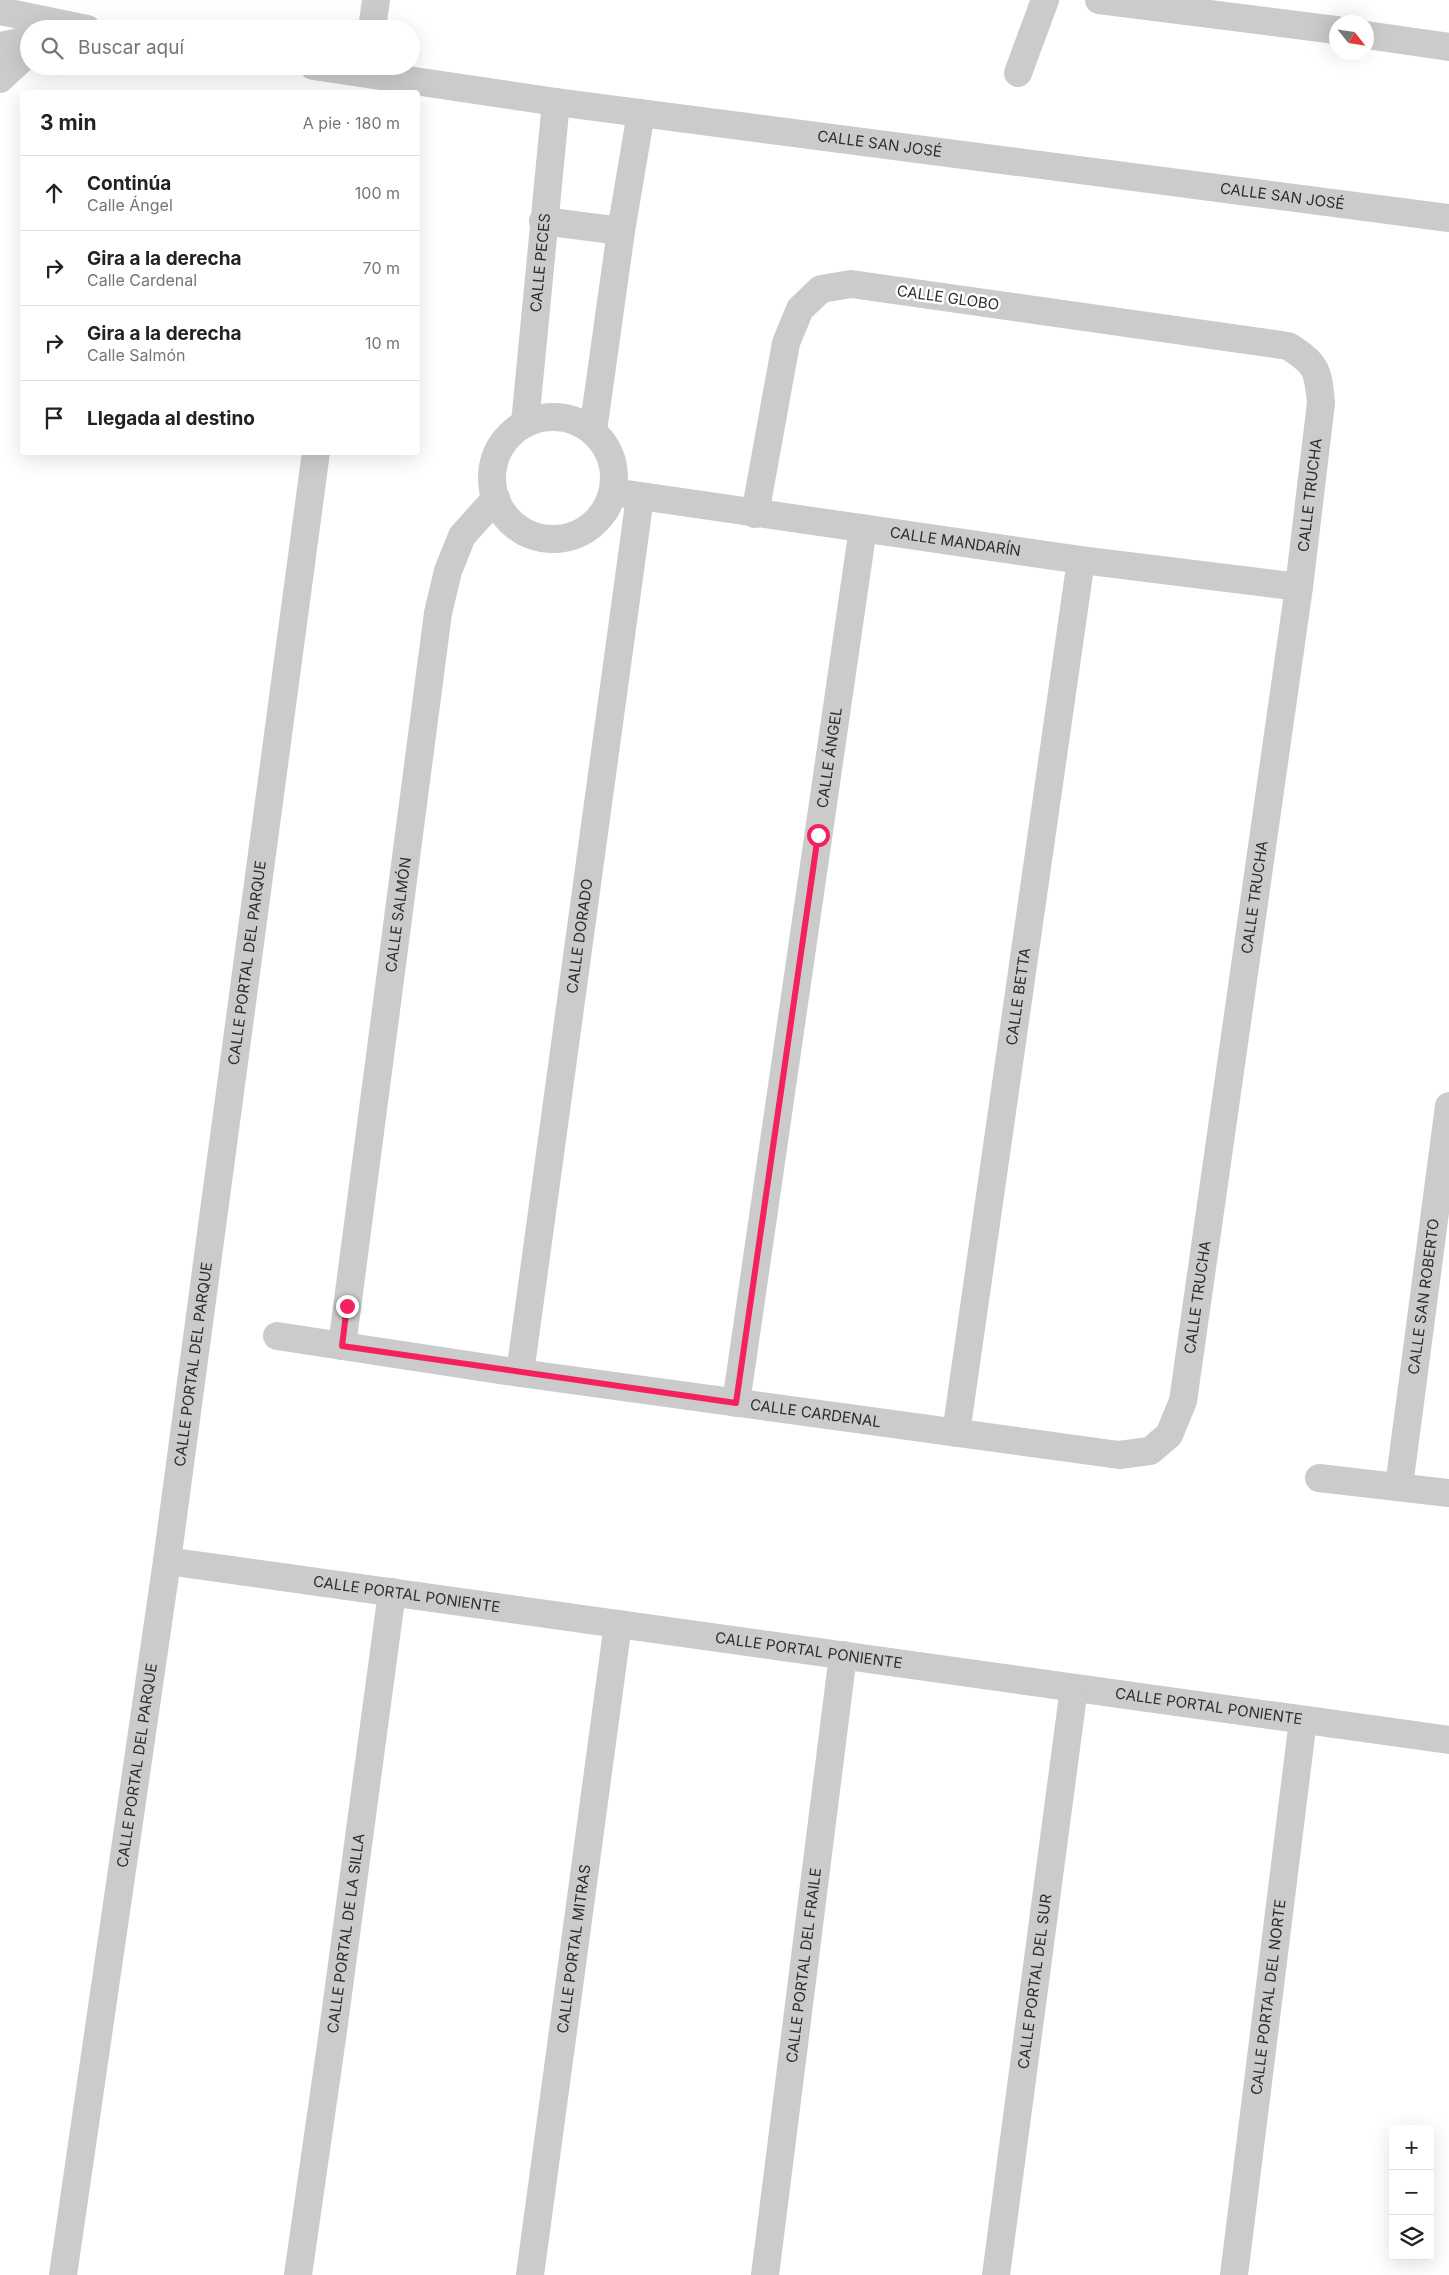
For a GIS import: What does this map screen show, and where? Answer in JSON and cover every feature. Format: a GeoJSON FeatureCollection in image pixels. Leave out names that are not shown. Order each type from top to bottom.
{"type":"FeatureCollection","features":[{"type":"Feature","properties":{"kind":"street"},"geometry":{"type":"LineString","coordinates":[[373,20],[376,0]]}},
{"type":"Feature","properties":{"kind":"street"},"geometry":{"type":"LineString","coordinates":[[1018,73],[1045,0]]}},
{"type":"Feature","properties":{"kind":"street"},"geometry":{"type":"LineString","coordinates":[[1099,0],[1271,10],[1329,28]]}},
{"type":"Feature","properties":{"kind":"street"},"geometry":{"type":"LineString","coordinates":[[0,11],[51,16]]}},
{"type":"Feature","properties":{"kind":"street"},"geometry":{"type":"LineString","coordinates":[[1374,36],[1449,47]]}},
{"type":"Feature","properties":{"kind":"street"},"geometry":{"type":"LineString","coordinates":[[0,46],[20,42]]}},
{"type":"Feature","properties":{"kind":"street"},"geometry":{"type":"LineString","coordinates":[[0,79],[20,60]]}},
{"type":"Feature","properties":{"kind":"street","name":"CALLE SAN JOSÉ"},"geometry":{"type":"LineString","coordinates":[[353,75],[1449,218]]}},
{"type":"Feature","properties":{"kind":"street","name":"CALLE PECES"},"geometry":{"type":"LineString","coordinates":[[525,423],[556,102]]}},
{"type":"Feature","properties":{"kind":"street"},"geometry":{"type":"LineString","coordinates":[[594,431],[621,231],[641,113]]}},
{"type":"Feature","properties":{"kind":"street"},"geometry":{"type":"LineString","coordinates":[[544,221],[621,231]]}},
{"type":"Feature","properties":{"kind":"street","name":"CALLE GLOBO"},"geometry":{"type":"LineString","coordinates":[[755,514],[786,343],[800,309],[821,289],[851,284],[1288,346],[1308,358]]}},
{"type":"Feature","properties":{"kind":"street","name":"CALLE TRUCHA"},"geometry":{"type":"LineString","coordinates":[[1170,1435],[1184,1401],[1299,586],[1321,403],[1318,376],[1308,358]]}},
{"type":"Feature","properties":{"kind":"street"},"geometry":{"type":"LineString","coordinates":[[560,416],[578,422],[594,431],[604,444],[611,459],[614,475],[613,492],[606,508],[596,522],[581,532],[565,538],[531,535],[516,526],[504,514],[496,498],[492,482],[494,464],[500,448],[511,434],[525,423],[542,417],[560,416]]}},
{"type":"Feature","properties":{"kind":"street","name":"CALLE PORTAL DEL PARQUE"},"geometry":{"type":"LineString","coordinates":[[63,2275],[167,1561],[316,455]]}},
{"type":"Feature","properties":{"kind":"street","name":"CALLE MANDARÍN"},"geometry":{"type":"LineString","coordinates":[[613,492],[1081,560],[1299,586]]}},
{"type":"Feature","properties":{"kind":"street","name":"CALLE DORADO"},"geometry":{"type":"LineString","coordinates":[[520,1373],[640,497]]}},
{"type":"Feature","properties":{"kind":"street","name":"CALLE SALMÓN"},"geometry":{"type":"LineString","coordinates":[[342,1346],[438,613],[448,571],[462,536],[496,498]]}},
{"type":"Feature","properties":{"kind":"street","name":"CALLE ÁNGEL"},"geometry":{"type":"LineString","coordinates":[[736,1403],[863,528]]}},
{"type":"Feature","properties":{"kind":"street","name":"CALLE BETTA"},"geometry":{"type":"LineString","coordinates":[[956,1433],[1081,560]]}},
{"type":"Feature","properties":{"kind":"street","name":"CALLE SAN ROBERTO"},"geometry":{"type":"LineString","coordinates":[[1399,1486],[1449,1106]]}},
{"type":"Feature","properties":{"kind":"street","name":"CALLE CARDENAL"},"geometry":{"type":"LineString","coordinates":[[277,1336],[520,1373],[1119,1455],[1150,1451],[1170,1435]]}},
{"type":"Feature","properties":{"kind":"street"},"geometry":{"type":"LineString","coordinates":[[1319,1478],[1449,1493]]}},
{"type":"Feature","properties":{"kind":"street","name":"CALLE PORTAL PONIENTE"},"geometry":{"type":"LineString","coordinates":[[167,1561],[1449,1740]]}},
{"type":"Feature","properties":{"kind":"street","name":"CALLE PORTAL DE LA SILLA"},"geometry":{"type":"LineString","coordinates":[[298,2275],[335,2021],[392,1592]]}},
{"type":"Feature","properties":{"kind":"street","name":"CALLE PORTAL MITRAS"},"geometry":{"type":"LineString","coordinates":[[530,2275],[618,1624]]}},
{"type":"Feature","properties":{"kind":"street","name":"CALLE PORTAL DEL FRAILE"},"geometry":{"type":"LineString","coordinates":[[765,2275],[843,1656]]}},
{"type":"Feature","properties":{"kind":"street","name":"CALLE PORTAL DEL SUR"},"geometry":{"type":"LineString","coordinates":[[996,2275],[1074,1688]]}},
{"type":"Feature","properties":{"kind":"street","name":"CALLE PORTAL DEL NORTE"},"geometry":{"type":"LineString","coordinates":[[1234,2275],[1303,1720]]}},
{"type":"Feature","properties":{"kind":"route"},"geometry":{"type":"LineString","coordinates":[[347,1306],[342,1346],[736,1403],[818,835]]}}]}
